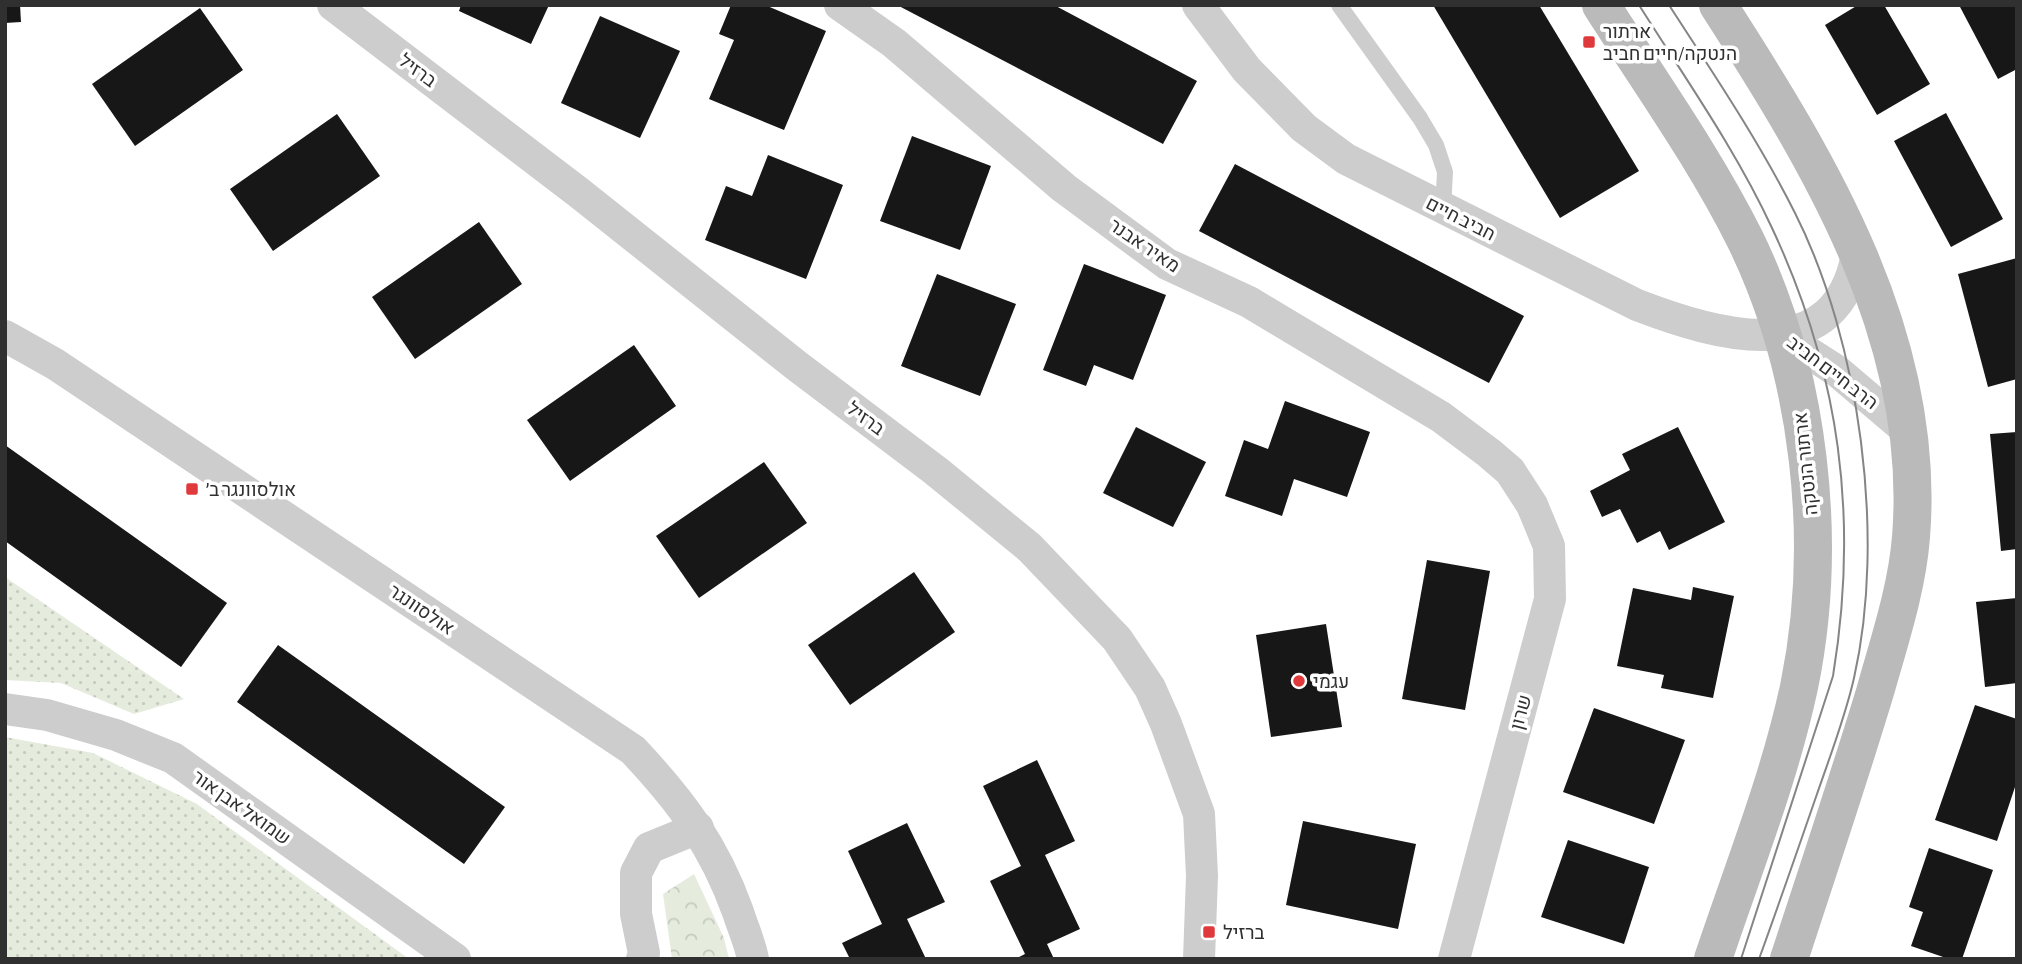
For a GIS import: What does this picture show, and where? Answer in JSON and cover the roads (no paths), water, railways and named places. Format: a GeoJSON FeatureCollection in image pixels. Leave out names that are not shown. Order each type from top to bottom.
{"type":"FeatureCollection","features":[{"type":"Feature","properties":{"kind":"main road","name":"ארתור הנטקה"},"geometry":{"type":"LineString","coordinates":[[1601,5],[1717,190],[1744,237],[1769,293],[1801,413],[1810,483],[1814,554],[1808,626],[1799,687],[1781,757],[1713,959]]}},
{"type":"Feature","properties":{"kind":"main road"},"geometry":{"type":"LineString","coordinates":[[1718,5],[1808,151],[1858,249],[1900,381],[1910,433],[1913,489],[1911,539],[1901,593],[1857,750],[1789,959]]}},
{"type":"Feature","properties":{"kind":"street","name":"ברזיל"},"geometry":{"type":"LineString","coordinates":[[333,5],[936,471],[1030,548],[1110,631],[1150,688],[1199,814],[1202,876],[1199,959]]}},
{"type":"Feature","properties":{"kind":"street","name":"מאיר אבנר"},"geometry":{"type":"LineString","coordinates":[[841,5],[894,43],[1064,188],[1167,264],[1249,302],[1405,396],[1441,418],[1510,471]]}},
{"type":"Feature","properties":{"kind":"street","name":"חביב חיים"},"geometry":{"type":"LineString","coordinates":[[1198,5],[1247,70],[1304,128],[1346,159],[1637,305],[1707,328],[1781,335]]}},
{"type":"Feature","properties":{"kind":"street","name":"הרב חיים חביב"},"geometry":{"type":"LineString","coordinates":[[1781,335],[1812,326],[1833,309],[1851,279],[1858,249]]}},
{"type":"Feature","properties":{"kind":"street","name":"הרב חיים חביב"},"geometry":{"type":"LineString","coordinates":[[1781,335],[1837,371],[1910,433]]}},
{"type":"Feature","properties":{"kind":"street","name":"אולסוונגר"},"geometry":{"type":"LineString","coordinates":[[5,336],[55,364],[633,750],[664,783],[698,828],[729,887],[752,959]]}},
{"type":"Feature","properties":{"kind":"street","name":"שרון"},"geometry":{"type":"LineString","coordinates":[[1454,959],[1550,599],[1549,546],[1532,505],[1510,471]]}},
{"type":"Feature","properties":{"kind":"street","name":"שמואל אבן אור"},"geometry":{"type":"LineString","coordinates":[[5,709],[47,715],[116,735],[173,758],[455,959]]}},
{"type":"Feature","properties":{"kind":"street"},"geometry":{"type":"LineString","coordinates":[[642,959],[644,953],[636,914],[635,873],[649,848],[698,828]]}},
{"type":"Feature","properties":{"kind":"lane"},"geometry":{"type":"LineString","coordinates":[[1339,5],[1420,118],[1436,145],[1445,172],[1443,209]]}},
{"type":"Feature","properties":{"kind":"tram line"},"geometry":{"type":"LineString","coordinates":[[1639,5],[1726,142],[1772,228],[1814,337],[1838,447],[1844,560],[1841,617],[1833,676],[1741,959]]}},
{"type":"Feature","properties":{"kind":"tram line"},"geometry":{"type":"LineString","coordinates":[[1669,5],[1751,133],[1795,213],[1818,264],[1851,380],[1867,503],[1863,623],[1854,678],[1837,737],[1759,959]]}},
{"type":"Feature","properties":{"kind":"place","name":"ארתור הנטקה/חיים חביב"},"geometry":{"type":"Point","coordinates":[1589,42]}},
{"type":"Feature","properties":{"kind":"place","name":"אולסוונגר ב׳"},"geometry":{"type":"Point","coordinates":[192,489]}},
{"type":"Feature","properties":{"kind":"place","name":"עגמי"},"geometry":{"type":"Point","coordinates":[1299,681]}},
{"type":"Feature","properties":{"kind":"place","name":"ברזיל"},"geometry":{"type":"Point","coordinates":[1209,932]}}]}
